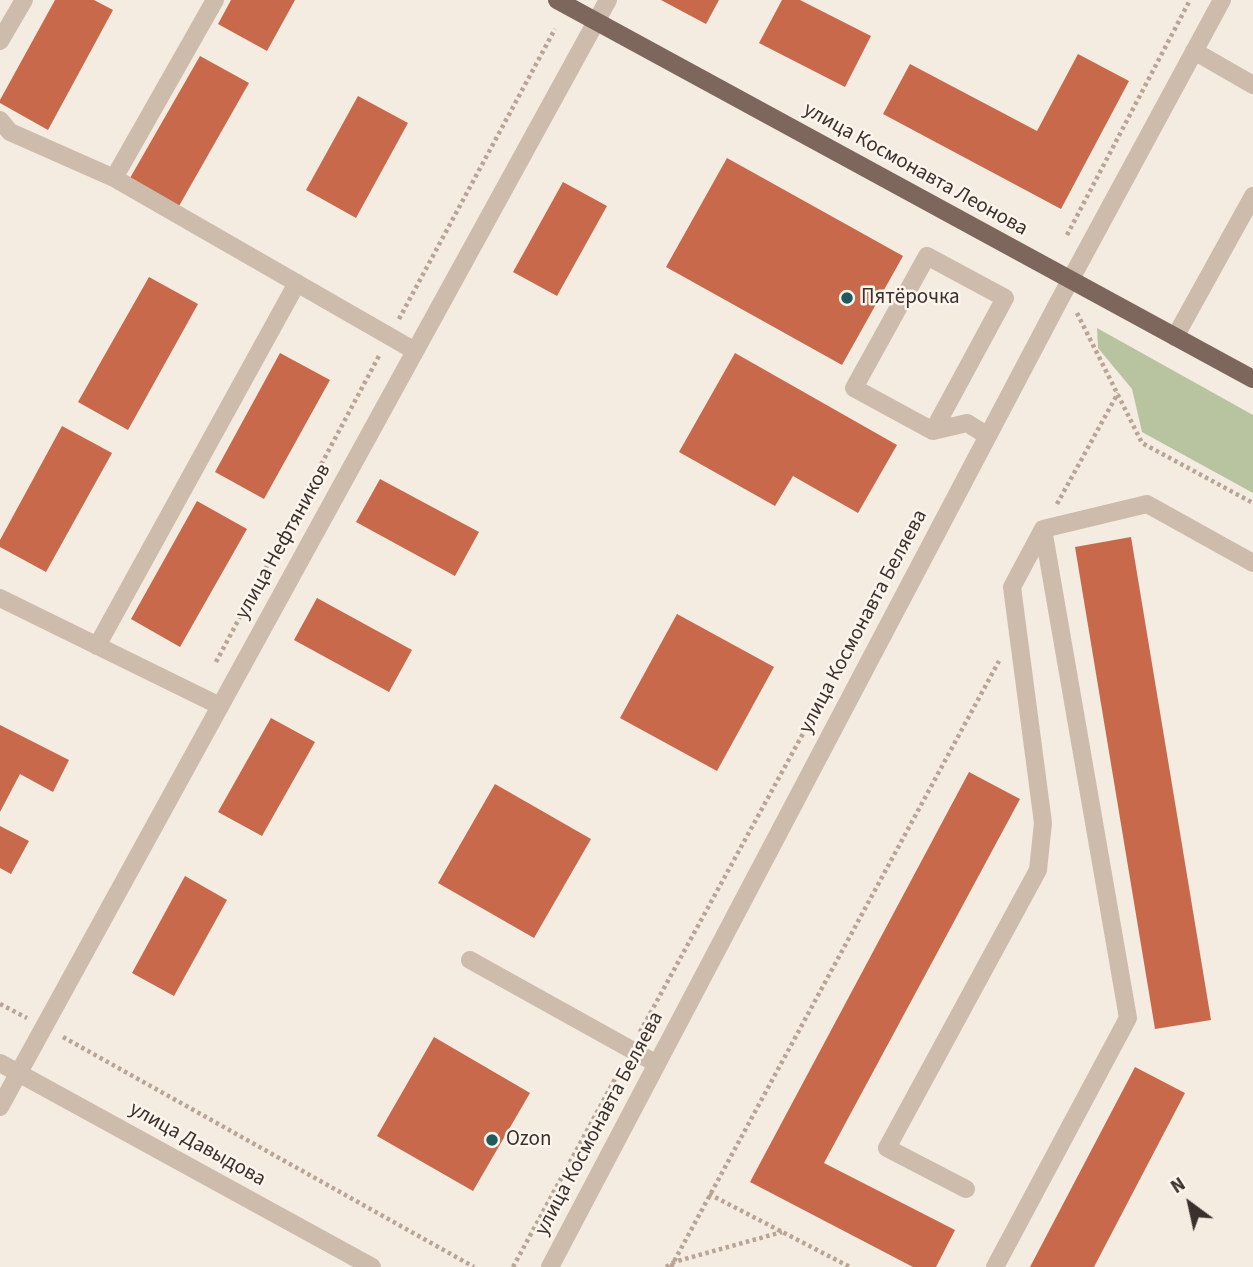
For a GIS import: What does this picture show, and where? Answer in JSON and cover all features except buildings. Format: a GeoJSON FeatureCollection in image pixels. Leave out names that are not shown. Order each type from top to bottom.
{"type":"FeatureCollection","features":[{"type":"Feature","properties":{"kind":"main road","name":"улица Космонавта Леонова"},"geometry":{"type":"LineString","coordinates":[[557,0],[1253,379]]}},
{"type":"Feature","properties":{"kind":"street"},"geometry":{"type":"LineString","coordinates":[[0,41],[24,0]]}},
{"type":"Feature","properties":{"kind":"street"},"geometry":{"type":"LineString","coordinates":[[114,178],[215,0]]}},
{"type":"Feature","properties":{"kind":"street","name":"улица Нефтяников"},"geometry":{"type":"LineString","coordinates":[[0,1107],[608,0]]}},
{"type":"Feature","properties":{"kind":"street","name":"улица Космонавта Беляева"},"geometry":{"type":"LineString","coordinates":[[550,1267],[1070,280],[1222,0]]}},
{"type":"Feature","properties":{"kind":"street"},"geometry":{"type":"LineString","coordinates":[[1194,51],[1253,85]]}},
{"type":"Feature","properties":{"kind":"street"},"geometry":{"type":"LineString","coordinates":[[0,120],[10,132],[114,178],[415,351]]}},
{"type":"Feature","properties":{"kind":"street"},"geometry":{"type":"LineString","coordinates":[[1175,337],[1253,196]]}},
{"type":"Feature","properties":{"kind":"street"},"geometry":{"type":"LineString","coordinates":[[933,431],[1005,298],[927,256],[854,388],[933,431],[967,423],[988,436]]}},
{"type":"Feature","properties":{"kind":"street"},"geometry":{"type":"LineString","coordinates":[[97,646],[297,283]]}},
{"type":"Feature","properties":{"kind":"street"},"geometry":{"type":"LineString","coordinates":[[966,1189],[887,1148],[1038,870],[1043,823],[1012,587],[1043,529],[1147,504],[1253,563]]}},
{"type":"Feature","properties":{"kind":"street"},"geometry":{"type":"LineString","coordinates":[[995,1267],[1128,1018],[1043,529]]}},
{"type":"Feature","properties":{"kind":"street"},"geometry":{"type":"LineString","coordinates":[[0,598],[220,706]]}},
{"type":"Feature","properties":{"kind":"street"},"geometry":{"type":"LineString","coordinates":[[470,960],[657,1064]]}},
{"type":"Feature","properties":{"kind":"street","name":"улица Давыдова"},"geometry":{"type":"LineString","coordinates":[[0,1063],[372,1267]]}},
{"type":"Feature","properties":{"kind":"path"},"geometry":{"type":"LineString","coordinates":[[1064,240],[1190,0]]}},
{"type":"Feature","properties":{"kind":"path"},"geometry":{"type":"LineString","coordinates":[[198,695],[555,29]]}},
{"type":"Feature","properties":{"kind":"path"},"geometry":{"type":"LineString","coordinates":[[1075,310],[1142,443],[1253,503]]}},
{"type":"Feature","properties":{"kind":"path"},"geometry":{"type":"LineString","coordinates":[[1043,529],[1118,393]]}},
{"type":"Feature","properties":{"kind":"path"},"geometry":{"type":"LineString","coordinates":[[673,1264],[1016,629]]}},
{"type":"Feature","properties":{"kind":"path"},"geometry":{"type":"LineString","coordinates":[[513,1267],[823,696]]}},
{"type":"Feature","properties":{"kind":"path"},"geometry":{"type":"LineString","coordinates":[[0,1004],[24,1016],[30,1004]]}},
{"type":"Feature","properties":{"kind":"path"},"geometry":{"type":"LineString","coordinates":[[44,1026],[474,1267]]}},
{"type":"Feature","properties":{"kind":"path"},"geometry":{"type":"LineString","coordinates":[[709,1194],[850,1267]]}},
{"type":"Feature","properties":{"kind":"path"},"geometry":{"type":"LineString","coordinates":[[666,1267],[782,1232]]}},
{"type":"Feature","properties":{"kind":"green space"},"geometry":{"type":"Polygon","coordinates":[[[1097,328],[1253,415],[1253,493],[1142,432],[1132,389],[1098,348],[1097,328]]]}},
{"type":"Feature","properties":{"kind":"place","name":"Пятёрочка"},"geometry":{"type":"Point","coordinates":[847,298]}},
{"type":"Feature","properties":{"kind":"place","name":"Ozon"},"geometry":{"type":"Point","coordinates":[492,1140]}}]}
